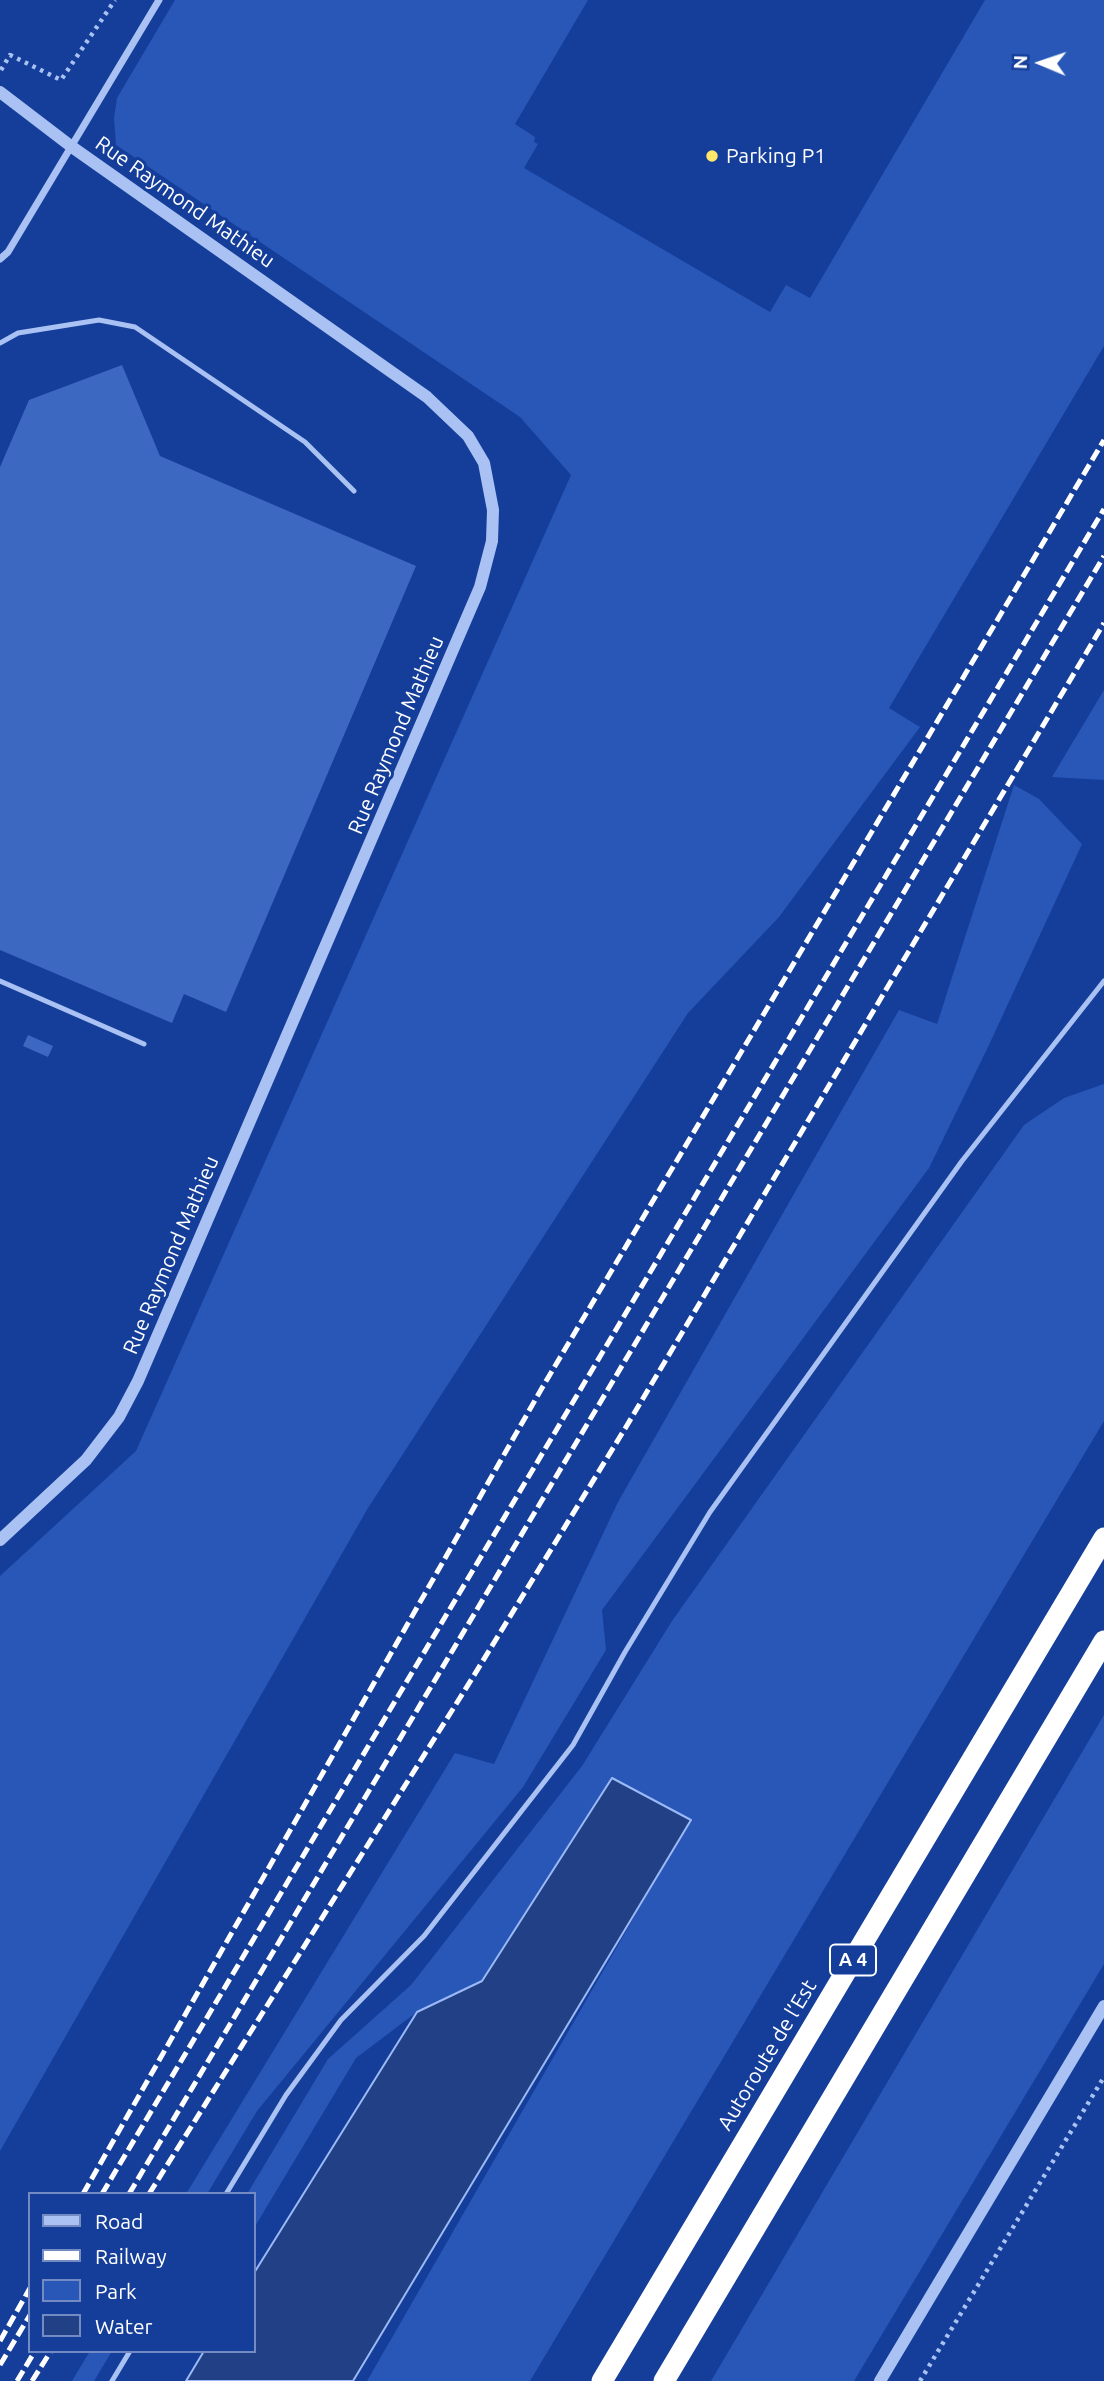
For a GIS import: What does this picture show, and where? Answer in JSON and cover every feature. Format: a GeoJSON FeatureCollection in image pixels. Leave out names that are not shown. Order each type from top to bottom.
{"type":"FeatureCollection","features":[{"type":"Feature","properties":{"kind":"highway","name":"Autoroute de l’Est"},"geometry":{"type":"LineString","coordinates":[[602,2381],[1104,1538]]}},
{"type":"Feature","properties":{"kind":"highway","name":"A 4"},"geometry":{"type":"LineString","coordinates":[[664,2381],[1104,1642]]}},
{"type":"Feature","properties":{"kind":"street"},"geometry":{"type":"LineString","coordinates":[[0,259],[8,252],[159,0]]}},
{"type":"Feature","properties":{"kind":"street","name":"Rue Raymond Mathieu"},"geometry":{"type":"LineString","coordinates":[[0,92],[72,147],[427,397],[468,436],[484,463],[493,510],[492,541],[480,587],[138,1381],[119,1418],[86,1460],[0,1540]]}},
{"type":"Feature","properties":{"kind":"street"},"geometry":{"type":"LineString","coordinates":[[880,2381],[1104,2006]]}},
{"type":"Feature","properties":{"kind":"lane"},"geometry":{"type":"LineString","coordinates":[[0,343],[18,333],[99,320],[135,327],[305,442],[354,491]]}},
{"type":"Feature","properties":{"kind":"lane"},"geometry":{"type":"LineString","coordinates":[[0,981],[144,1044]]}},
{"type":"Feature","properties":{"kind":"lane"},"geometry":{"type":"LineString","coordinates":[[227,2192],[286,2095],[341,2020],[424,1936],[573,1745],[625,1652],[710,1512],[962,1161],[1104,981]]}},
{"type":"Feature","properties":{"kind":"lane"},"geometry":{"type":"LineString","coordinates":[[112,2381],[129,2353]]}},
{"type":"Feature","properties":{"kind":"path"},"geometry":{"type":"LineString","coordinates":[[0,72],[10,55],[61,80],[115,0]]}},
{"type":"Feature","properties":{"kind":"path"},"geometry":{"type":"LineString","coordinates":[[920,2381],[1104,2077]]}},
{"type":"Feature","properties":{"kind":"green space"},"geometry":{"type":"Polygon","coordinates":[[[175,0],[588,0],[515,124],[535,137],[534,142],[538,144],[524,168],[770,312],[786,285],[810,298],[985,0],[1104,0],[1104,346],[889,708],[920,727],[779,917],[688,1013],[368,1508],[0,2151],[0,1576],[136,1451],[571,475],[520,417],[116,145],[114,118],[117,98],[175,0]]]}},
{"type":"Feature","properties":{"kind":"green space"},"geometry":{"type":"Polygon","coordinates":[[[1104,690],[1104,780],[1052,777],[1104,690]]]}},
{"type":"Feature","properties":{"kind":"green space"},"geometry":{"type":"Polygon","coordinates":[[[1014,785],[1039,799],[1082,844],[929,1168],[602,1610],[606,1650],[523,1787],[257,2111],[208,2192],[187,2192],[455,1753],[494,1764],[618,1502],[899,1010],[937,1024],[1014,785]]]}},
{"type":"Feature","properties":{"kind":"green space"},"geometry":{"type":"Polygon","coordinates":[[[1104,1084],[1104,1421],[530,2381],[367,2381],[690,1820],[612,1778],[482,1981],[417,2012],[356,2058],[256,2225],[256,2192],[248,2192],[328,2059],[411,1985],[582,1766],[672,1621],[1024,1125],[1064,1098],[1104,1084]]]}},
{"type":"Feature","properties":{"kind":"green space"},"geometry":{"type":"Polygon","coordinates":[[[1104,1715],[1104,1964],[854,2381],[711,2381],[1104,1715]]]}},
{"type":"Feature","properties":{"kind":"green space"},"geometry":{"type":"Polygon","coordinates":[[[89,2353],[111,2353],[94,2381],[72,2381],[89,2353]]]}},
{"type":"Feature","properties":{"kind":"water"},"geometry":{"type":"Polygon","coordinates":[[[612,1778],[691,1820],[353,2381],[186,2381],[203,2353],[256,2353],[256,2270],[417,2012],[482,1981],[612,1778]]]}},
{"type":"Feature","properties":{"kind":"building"},"geometry":{"type":"Polygon","coordinates":[[[122,365],[160,456],[416,566],[226,1012],[184,994],[172,1023],[0,950],[0,467],[29,400],[122,365]]]}},
{"type":"Feature","properties":{"kind":"building"},"geometry":{"type":"Polygon","coordinates":[[[28,1035],[53,1046],[48,1057],[23,1046],[28,1035]]]}},
{"type":"Feature","properties":{"kind":"railway"},"geometry":{"type":"LineString","coordinates":[[84,2192],[542,1388],[1104,440]]}},
{"type":"Feature","properties":{"kind":"railway"},"geometry":{"type":"LineString","coordinates":[[103,2192],[1104,509]]}},
{"type":"Feature","properties":{"kind":"railway"},"geometry":{"type":"LineString","coordinates":[[130,2192],[1104,556]]}},
{"type":"Feature","properties":{"kind":"railway"},"geometry":{"type":"LineString","coordinates":[[150,2192],[626,1427],[1104,623]]}},
{"type":"Feature","properties":{"kind":"railway"},"geometry":{"type":"LineString","coordinates":[[0,2341],[28,2292]]}},
{"type":"Feature","properties":{"kind":"railway"},"geometry":{"type":"LineString","coordinates":[[0,2365],[28,2318]]}},
{"type":"Feature","properties":{"kind":"railway"},"geometry":{"type":"LineString","coordinates":[[17,2381],[34,2353]]}},
{"type":"Feature","properties":{"kind":"railway"},"geometry":{"type":"LineString","coordinates":[[32,2381],[50,2353]]}},
{"type":"Feature","properties":{"kind":"place","name":"Parking P1"},"geometry":{"type":"Point","coordinates":[712,156]}}]}
